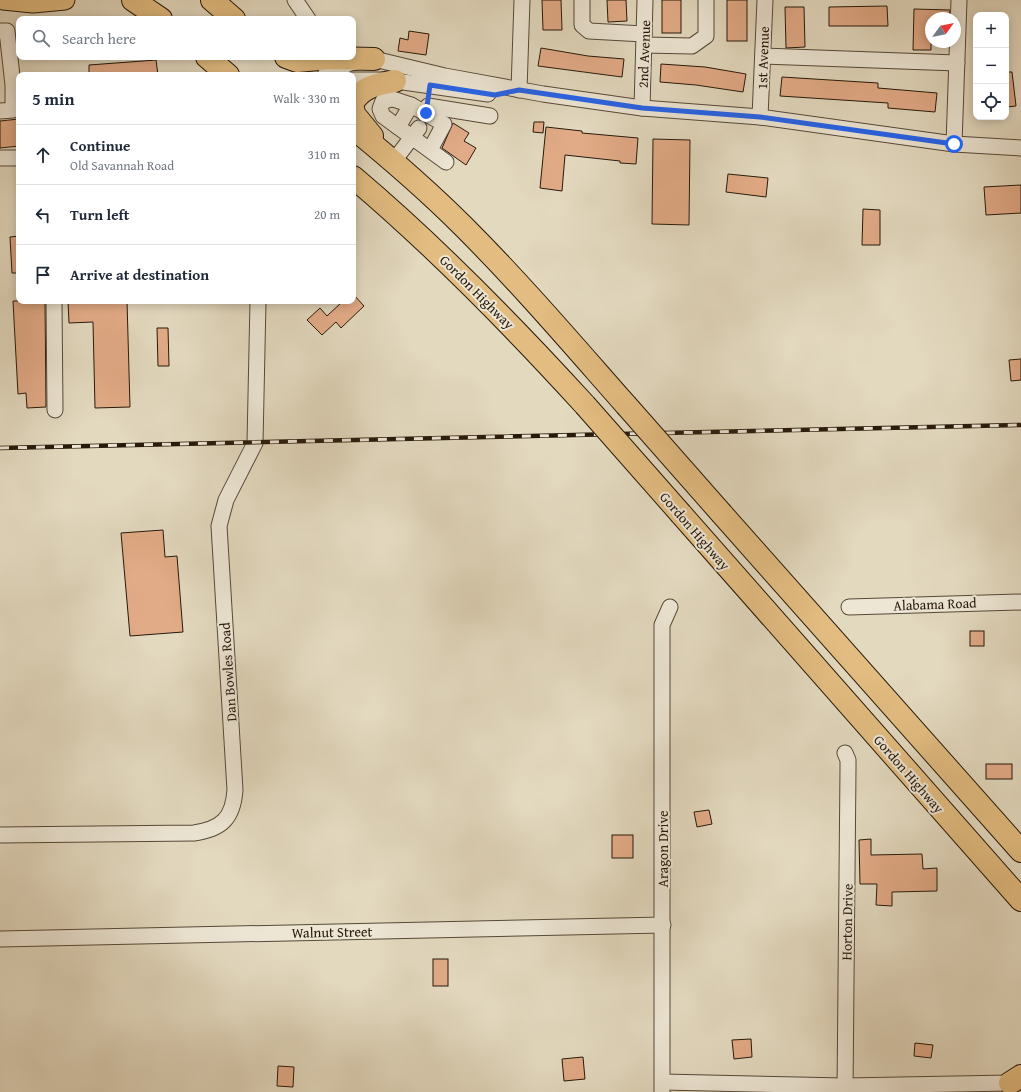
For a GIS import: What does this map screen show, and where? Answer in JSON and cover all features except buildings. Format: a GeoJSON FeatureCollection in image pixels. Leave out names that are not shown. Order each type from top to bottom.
{"type":"FeatureCollection","features":[{"type":"Feature","properties":{"kind":"highway"},"geometry":{"type":"LineString","coordinates":[[129,0],[147,16]]}},
{"type":"Feature","properties":{"kind":"highway"},"geometry":{"type":"LineString","coordinates":[[133,0],[156,16]]}},
{"type":"Feature","properties":{"kind":"highway"},"geometry":{"type":"LineString","coordinates":[[212,0],[231,16]]}},
{"type":"Feature","properties":{"kind":"highway"},"geometry":{"type":"LineString","coordinates":[[356,59],[374,59]]}},
{"type":"Feature","properties":{"kind":"highway"},"geometry":{"type":"LineString","coordinates":[[196,60],[210,72]]}},
{"type":"Feature","properties":{"kind":"highway"},"geometry":{"type":"LineString","coordinates":[[210,60],[224,72]]}},
{"type":"Feature","properties":{"kind":"highway"},"geometry":{"type":"LineString","coordinates":[[274,60],[287,72]]}},
{"type":"Feature","properties":{"kind":"highway"},"geometry":{"type":"LineString","coordinates":[[294,60],[308,60]]}},
{"type":"Feature","properties":{"kind":"highway"},"geometry":{"type":"LineString","coordinates":[[356,98],[360,92],[366,89],[395,81]]}},
{"type":"Feature","properties":{"kind":"highway"},"geometry":{"type":"LineString","coordinates":[[356,116],[393,162]]}},
{"type":"Feature","properties":{"kind":"highway"},"geometry":{"type":"LineString","coordinates":[[356,131],[419,184],[480,243],[626,405],[916,734],[1019,844]]}},
{"type":"Feature","properties":{"kind":"highway","name":"Gordon Highway"},"geometry":{"type":"LineString","coordinates":[[356,180],[379,199],[484,297],[585,405],[1017,896],[1021,914]]}},
{"type":"Feature","properties":{"kind":"highway"},"geometry":{"type":"LineString","coordinates":[[356,185],[379,199]]}},
{"type":"Feature","properties":{"kind":"main road"},"geometry":{"type":"LineString","coordinates":[[2,0],[33,3],[65,0]]}},
{"type":"Feature","properties":{"kind":"street"},"geometry":{"type":"LineString","coordinates":[[295,0],[306,16]]}},
{"type":"Feature","properties":{"kind":"street"},"geometry":{"type":"LineString","coordinates":[[519,90],[522,0]]}},
{"type":"Feature","properties":{"kind":"street"},"geometry":{"type":"LineString","coordinates":[[582,0],[582,25],[589,31],[692,46],[706,36],[706,0]]}},
{"type":"Feature","properties":{"kind":"street","name":"2nd Avenue"},"geometry":{"type":"LineString","coordinates":[[642,108],[645,0]]}},
{"type":"Feature","properties":{"kind":"street","name":"1st Avenue"},"geometry":{"type":"LineString","coordinates":[[760,117],[765,0]]}},
{"type":"Feature","properties":{"kind":"street"},"geometry":{"type":"LineString","coordinates":[[954,144],[959,0]]}},
{"type":"Feature","properties":{"kind":"street"},"geometry":{"type":"LineString","coordinates":[[0,31],[7,31],[5,58],[6,86],[13,110],[0,111]]}},
{"type":"Feature","properties":{"kind":"street"},"geometry":{"type":"LineString","coordinates":[[763,56],[957,63]]}},
{"type":"Feature","properties":{"kind":"street"},"geometry":{"type":"LineString","coordinates":[[330,72],[350,63],[374,59],[519,90],[642,108],[760,117],[954,144],[1021,148]]}},
{"type":"Feature","properties":{"kind":"street"},"geometry":{"type":"LineString","coordinates":[[356,80],[395,81],[495,95],[519,90]]}},
{"type":"Feature","properties":{"kind":"street"},"geometry":{"type":"LineString","coordinates":[[393,162],[422,120],[430,85]]}},
{"type":"Feature","properties":{"kind":"street"},"geometry":{"type":"LineString","coordinates":[[398,127],[383,116],[380,109],[383,101],[393,99],[411,106],[422,120],[430,150],[446,162]]}},
{"type":"Feature","properties":{"kind":"street"},"geometry":{"type":"LineString","coordinates":[[398,127],[411,106]]}},
{"type":"Feature","properties":{"kind":"street"},"geometry":{"type":"LineString","coordinates":[[398,127],[422,120],[490,116]]}},
{"type":"Feature","properties":{"kind":"street"},"geometry":{"type":"LineString","coordinates":[[422,120],[444,124],[430,150]]}},
{"type":"Feature","properties":{"kind":"street"},"geometry":{"type":"LineString","coordinates":[[0,158],[16,158]]}},
{"type":"Feature","properties":{"kind":"street"},"geometry":{"type":"LineString","coordinates":[[54,304],[55,410]]}},
{"type":"Feature","properties":{"kind":"street","name":"Dan Bowles Road"},"geometry":{"type":"LineString","coordinates":[[0,835],[194,833],[217,827],[232,809],[235,790],[219,526],[226,500],[255,443],[258,304]]}},
{"type":"Feature","properties":{"kind":"street","name":"Alabama Road"},"geometry":{"type":"LineString","coordinates":[[849,607],[1021,602]]}},
{"type":"Feature","properties":{"kind":"street","name":"Aragon Drive"},"geometry":{"type":"LineString","coordinates":[[662,1087],[662,625],[670,607]]}},
{"type":"Feature","properties":{"kind":"street","name":"Horton Drive"},"geometry":{"type":"LineString","coordinates":[[845,752],[848,760],[848,768],[845,1089]]}},
{"type":"Feature","properties":{"kind":"street","name":"Walnut Street"},"geometry":{"type":"LineString","coordinates":[[0,939],[663,925]]}},
{"type":"Feature","properties":{"kind":"street"},"geometry":{"type":"LineString","coordinates":[[662,1087],[845,1089],[1017,1081]]}},
{"type":"Feature","properties":{"kind":"railway"},"geometry":{"type":"LineString","coordinates":[[0,448],[1021,425]]}},
{"type":"Feature","properties":{"kind":"route"},"geometry":{"type":"LineString","coordinates":[[426,113],[430,85],[495,95],[519,90],[642,108],[760,117],[954,144]]}}]}
